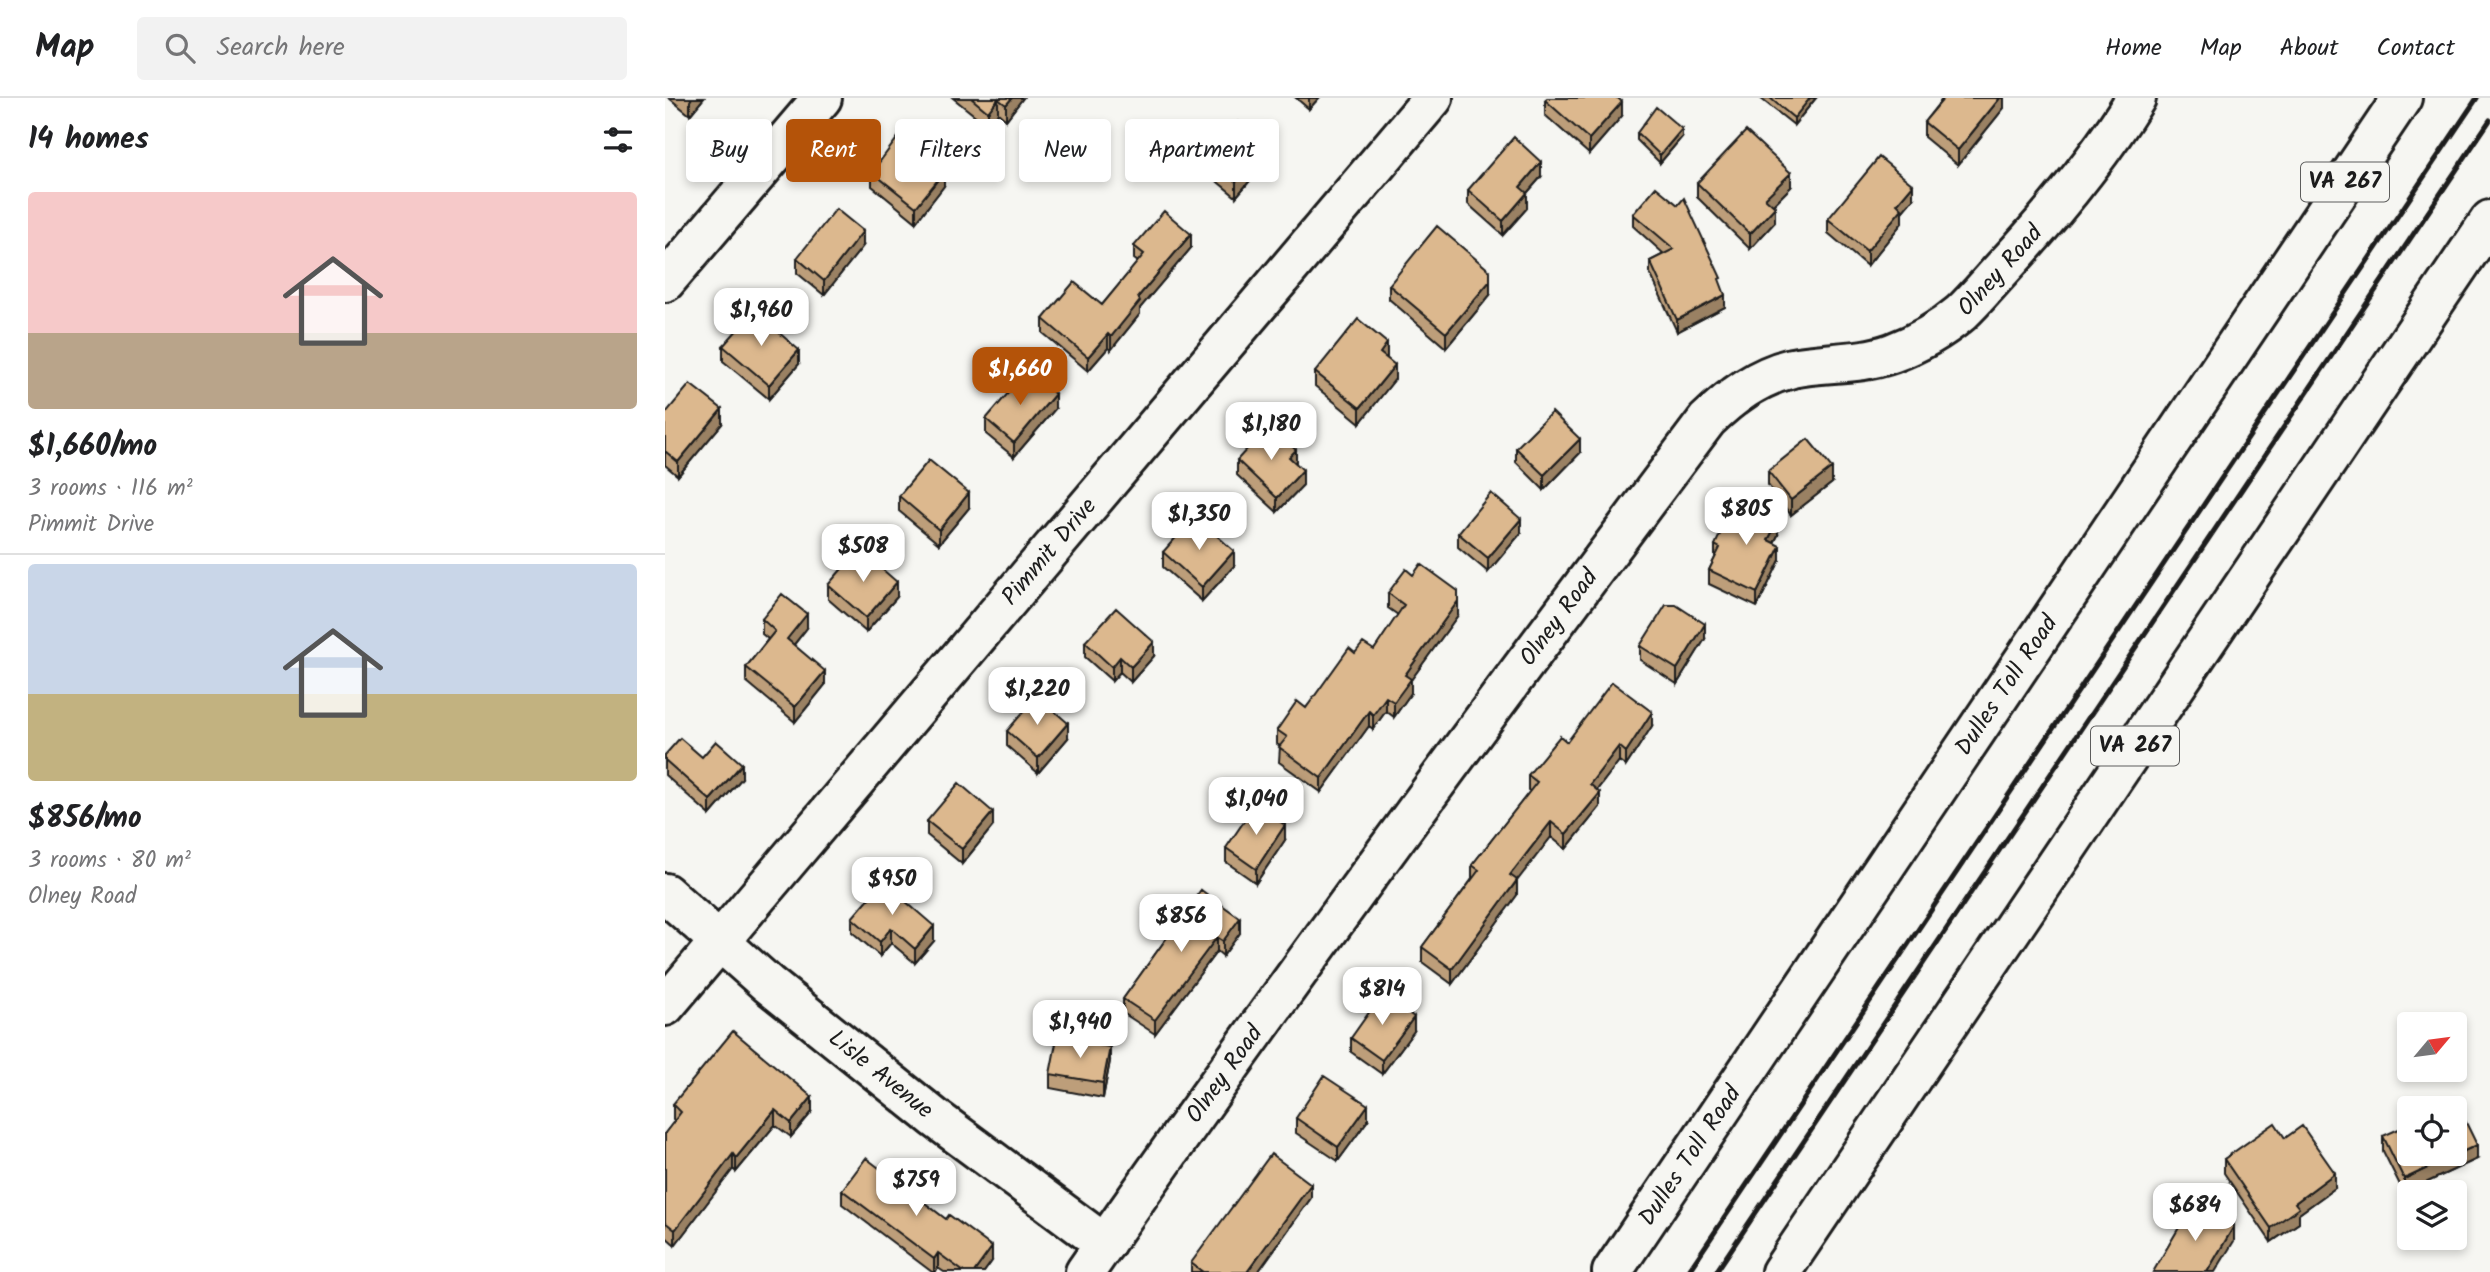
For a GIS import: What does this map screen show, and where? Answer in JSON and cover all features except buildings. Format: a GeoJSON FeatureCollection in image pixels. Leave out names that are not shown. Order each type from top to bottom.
{"type":"FeatureCollection","features":[{"type":"Feature","properties":{"kind":"main road"},"geometry":{"type":"LineString","coordinates":[[665,282],[822,98]]}},
{"type":"Feature","properties":{"kind":"main road","name":"Pimmit Drive"},"geometry":{"type":"LineString","coordinates":[[665,1006],[1433,98]]}},
{"type":"Feature","properties":{"kind":"main road","name":"Olney Road"},"geometry":{"type":"LineString","coordinates":[[1095,1258],[1399,834],[1707,421],[1732,396],[1761,379],[1793,368],[1852,363],[1891,354],[1926,338],[1961,313],[2032,237],[2118,127],[2136,98]]}},
{"type":"Feature","properties":{"kind":"main road","name":"Dulles Toll Road"},"geometry":{"type":"LineString","coordinates":[[1612,1272],[2402,98]]}},
{"type":"Feature","properties":{"kind":"main road","name":"VA 267"},"geometry":{"type":"LineString","coordinates":[[1781,1272],[2490,220]]}},
{"type":"Feature","properties":{"kind":"main road","name":"Lisle Avenue"},"geometry":{"type":"LineString","coordinates":[[665,893],[768,984],[935,1118],[1095,1258]]}},
{"type":"Feature","properties":{"kind":"railway"},"geometry":{"type":"LineString","coordinates":[[1688,1272],[2477,98]]}},
{"type":"Feature","properties":{"kind":"railway"},"geometry":{"type":"LineString","coordinates":[[1716,1272],[2490,120]]}}]}
